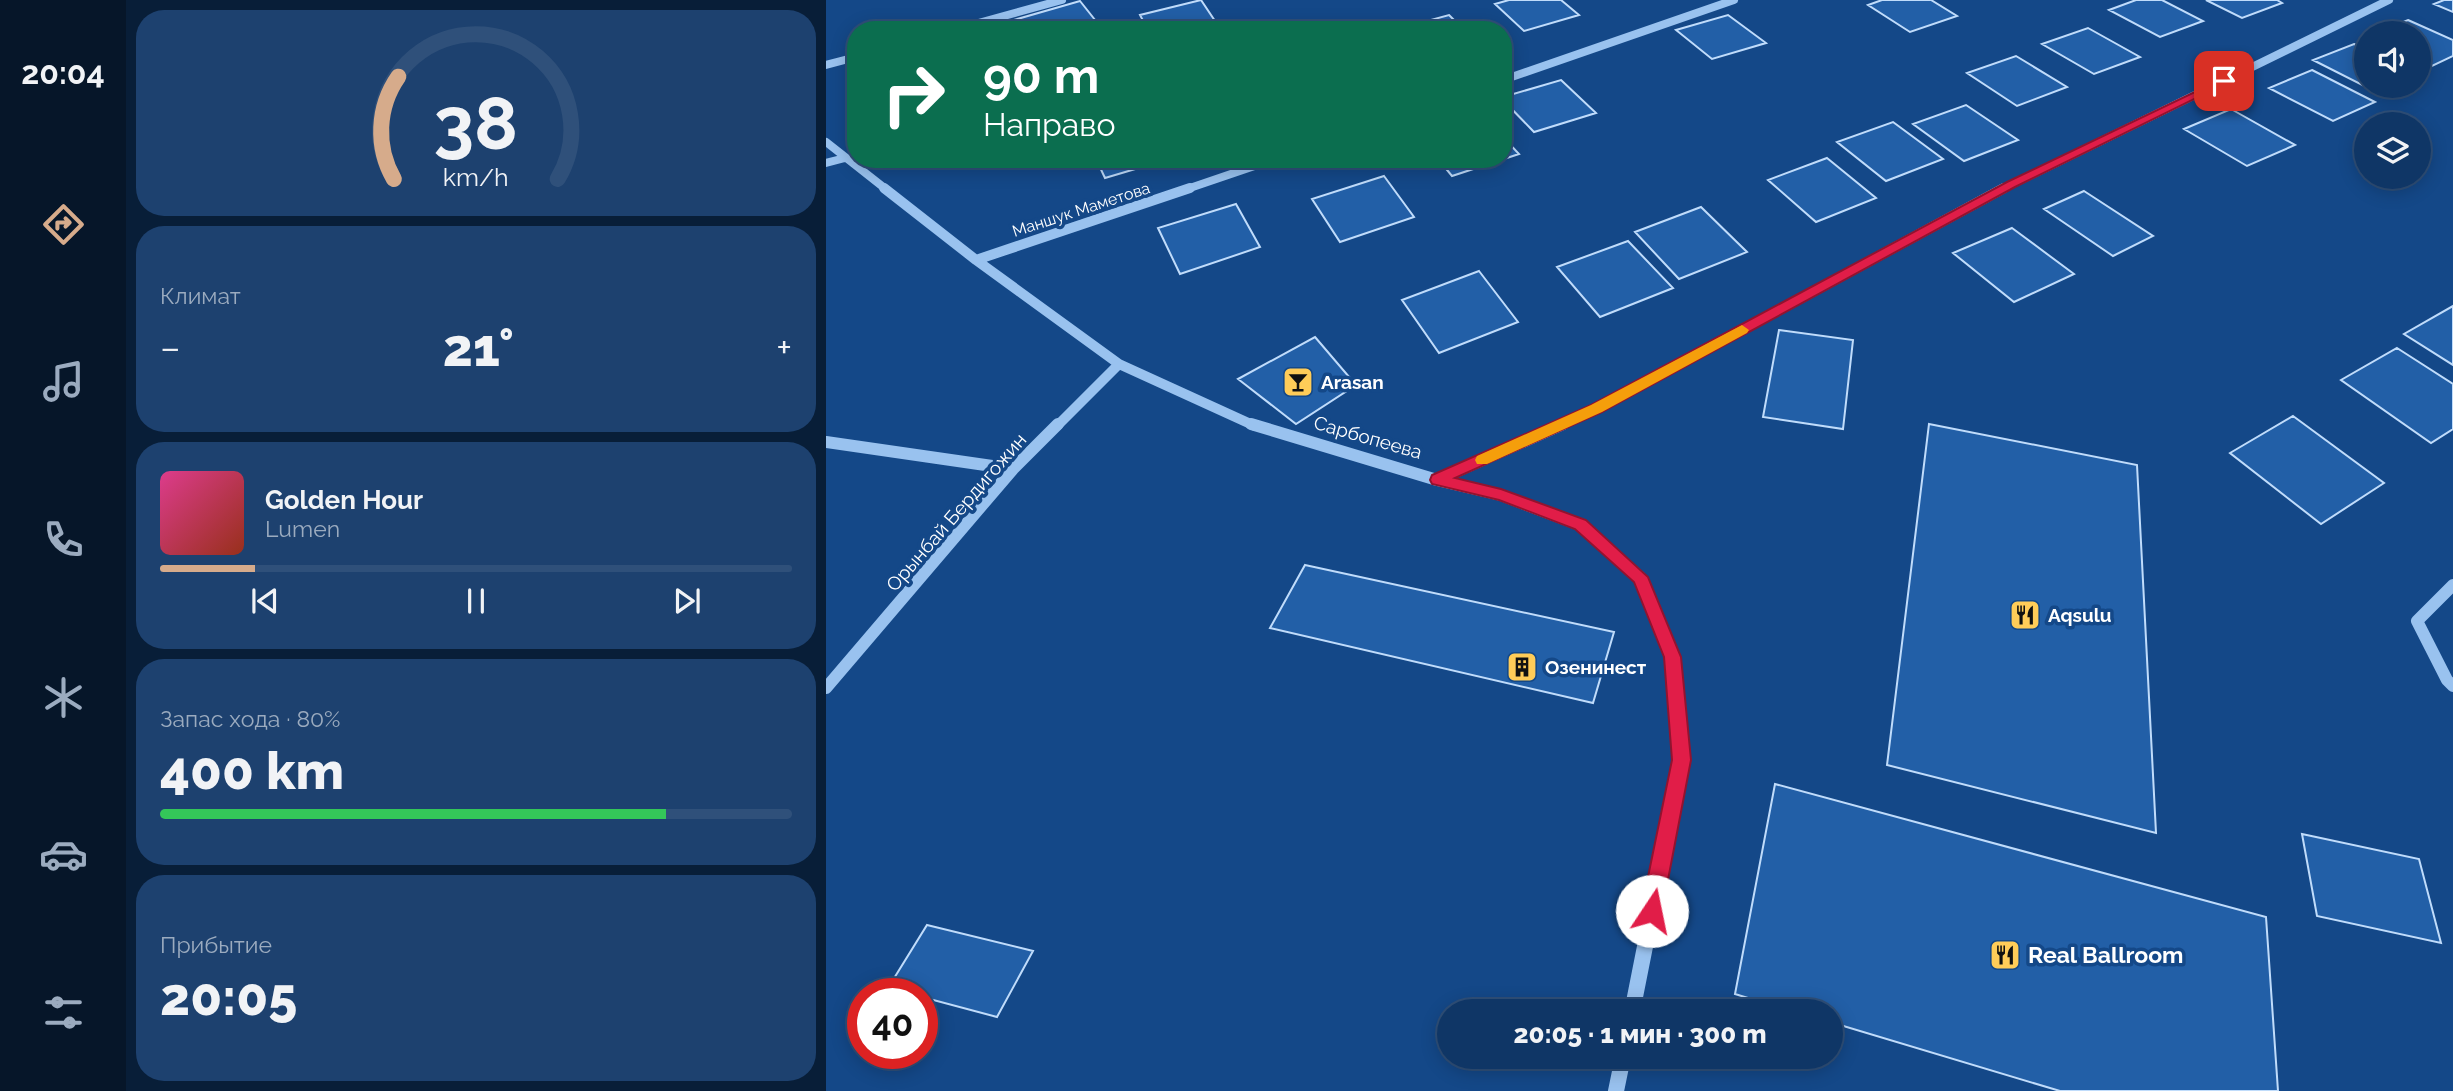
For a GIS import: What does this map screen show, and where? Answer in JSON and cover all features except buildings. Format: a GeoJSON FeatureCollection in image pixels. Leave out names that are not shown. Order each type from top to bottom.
{"type":"FeatureCollection","features":[{"type":"Feature","properties":{"kind":"street"},"geometry":{"type":"LineString","coordinates":[[986,21],[1062,0]]}},
{"type":"Feature","properties":{"kind":"street"},"geometry":{"type":"LineString","coordinates":[[1512,77],[1734,0]]}},
{"type":"Feature","properties":{"kind":"street"},"geometry":{"type":"LineString","coordinates":[[1437,480],[1597,409],[2011,184],[2389,0]]}},
{"type":"Feature","properties":{"kind":"street"},"geometry":{"type":"LineString","coordinates":[[826,65],[847,59]]}},
{"type":"Feature","properties":{"kind":"street","name":"Сарбопеева"},"geometry":{"type":"LineString","coordinates":[[826,142],[845,158]]}},
{"type":"Feature","properties":{"kind":"street"},"geometry":{"type":"LineString","coordinates":[[826,163],[845,158]]}},
{"type":"Feature","properties":{"kind":"street","name":"Сарбопеева"},"geometry":{"type":"LineString","coordinates":[[858,168],[976,260],[1119,364],[1256,427],[1437,480],[1501,495],[1580,524],[1640,577],[1673,657],[1682,760],[1635,999]]}},
{"type":"Feature","properties":{"kind":"street","name":"Маншук Маметова"},"geometry":{"type":"LineString","coordinates":[[976,260],[1248,168]]}},
{"type":"Feature","properties":{"kind":"street","name":"Орынбай Бердигожин"},"geometry":{"type":"LineString","coordinates":[[826,688],[1013,469],[1119,364]]}},
{"type":"Feature","properties":{"kind":"street"},"geometry":{"type":"LineString","coordinates":[[826,442],[1013,469]]}},
{"type":"Feature","properties":{"kind":"street"},"geometry":{"type":"LineString","coordinates":[[2450,683],[2417,621],[2453,585]]}},
{"type":"Feature","properties":{"kind":"street"},"geometry":{"type":"LineString","coordinates":[[1616,1091],[1621,1069]]}},
{"type":"Feature","properties":{"kind":"slow traffic"},"geometry":{"type":"LineString","coordinates":[[1482,460],[1597,409],[1742,330]]}},
{"type":"Feature","properties":{"kind":"place","name":"Arasan"},"geometry":{"type":"Point","coordinates":[1298,382]}},
{"type":"Feature","properties":{"kind":"place","name":"Aqsulu"},"geometry":{"type":"Point","coordinates":[2025,615]}},
{"type":"Feature","properties":{"kind":"place","name":"Озенинест"},"geometry":{"type":"Point","coordinates":[1522,667]}},
{"type":"Feature","properties":{"kind":"place","name":"Real Ballroom"},"geometry":{"type":"Point","coordinates":[2005,955]}},
{"type":"Feature","properties":{"kind":"route"},"geometry":{"type":"LineString","coordinates":[[1652,911],[1682,760],[1673,657],[1640,577],[1580,524],[1501,495],[1437,480],[1597,409],[2011,184],[2224,81]]}}]}
